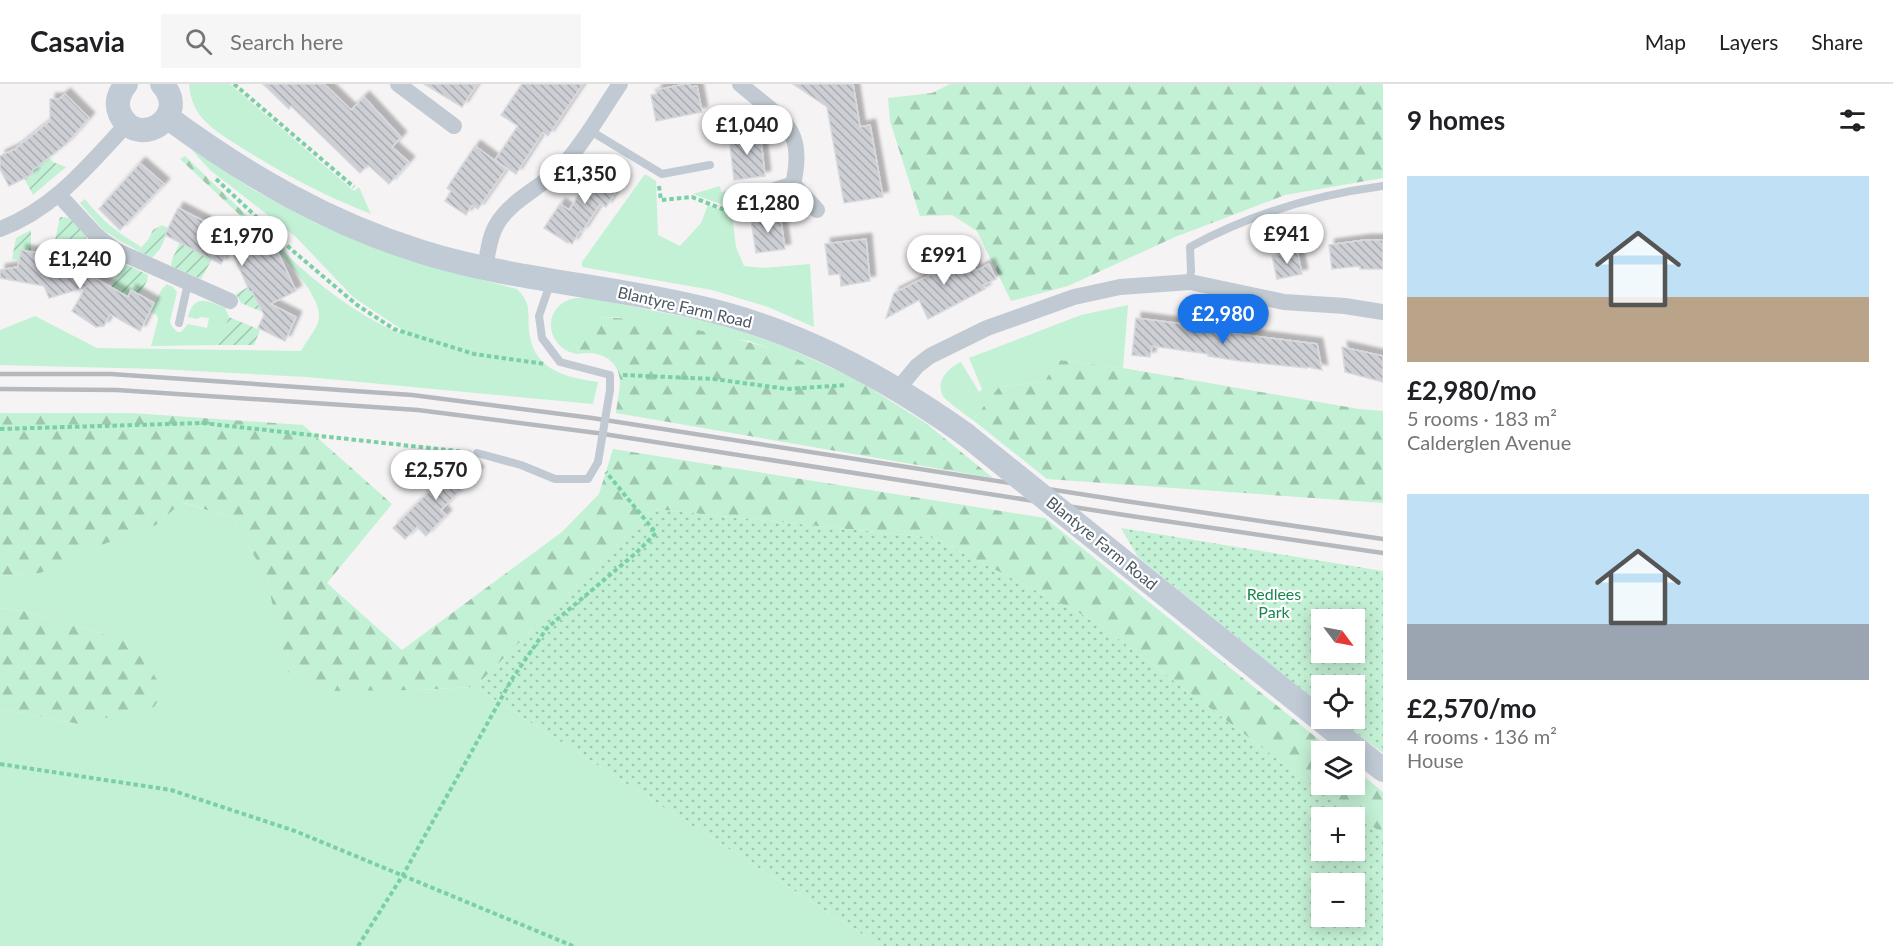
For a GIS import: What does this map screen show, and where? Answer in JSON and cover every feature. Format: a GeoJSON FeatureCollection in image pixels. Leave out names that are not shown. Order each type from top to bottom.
{"type":"FeatureCollection","features":[{"type":"Feature","properties":{"kind":"main road"},"geometry":{"type":"LineString","coordinates":[[126,84],[118,99],[118,108],[127,124],[135,129],[153,129],[167,117],[171,101],[162,84]]}},
{"type":"Feature","properties":{"kind":"main road","name":"Blantyre Farm Road"},"geometry":{"type":"LineString","coordinates":[[167,117],[251,175],[316,211],[400,245],[485,268],[664,300],[734,316],[807,343],[874,375],[965,434],[1383,770]]}},
{"type":"Feature","properties":{"kind":"street"},"geometry":{"type":"LineString","coordinates":[[398,84],[454,126]]}},
{"type":"Feature","properties":{"kind":"street"},"geometry":{"type":"LineString","coordinates":[[485,268],[496,224],[506,212],[565,164],[620,84]]}},
{"type":"Feature","properties":{"kind":"street"},"geometry":{"type":"LineString","coordinates":[[740,84],[785,122],[796,139],[798,164],[793,184]]}},
{"type":"Feature","properties":{"kind":"street"},"geometry":{"type":"LineString","coordinates":[[0,229],[30,215],[59,195],[127,124]]}},
{"type":"Feature","properties":{"kind":"street"},"geometry":{"type":"LineString","coordinates":[[756,196],[793,184]]}},
{"type":"Feature","properties":{"kind":"street"},"geometry":{"type":"LineString","coordinates":[[793,184],[817,210]]}},
{"type":"Feature","properties":{"kind":"street"},"geometry":{"type":"LineString","coordinates":[[59,195],[96,234],[115,250],[230,301]]}},
{"type":"Feature","properties":{"kind":"street"},"geometry":{"type":"LineString","coordinates":[[898,389],[917,366],[930,356],[998,324],[1074,297],[1120,287],[1190,282],[1284,302],[1345,306],[1383,312]]}},
{"type":"Feature","properties":{"kind":"lane"},"geometry":{"type":"LineString","coordinates":[[588,130],[662,174],[710,165]]}},
{"type":"Feature","properties":{"kind":"lane"},"geometry":{"type":"LineString","coordinates":[[1190,282],[1190,248],[1223,229],[1288,205],[1383,186]]}},
{"type":"Feature","properties":{"kind":"lane"},"geometry":{"type":"LineString","coordinates":[[477,453],[521,465],[555,479],[588,479],[598,462],[610,390],[610,375],[560,362],[542,338],[540,316],[551,281]]}},
{"type":"Feature","properties":{"kind":"lane"},"geometry":{"type":"LineString","coordinates":[[179,323],[188,283]]}},
{"type":"Feature","properties":{"kind":"path"},"geometry":{"type":"LineString","coordinates":[[234,84],[354,187]]}},
{"type":"Feature","properties":{"kind":"path"},"geometry":{"type":"LineString","coordinates":[[662,174],[658,179],[661,200],[692,197],[725,210],[745,210],[755,207],[752,198],[756,196]]}},
{"type":"Feature","properties":{"kind":"path"},"geometry":{"type":"LineString","coordinates":[[214,178],[293,251],[357,305],[394,329],[474,354],[550,364],[560,362]]}},
{"type":"Feature","properties":{"kind":"path"},"geometry":{"type":"LineString","coordinates":[[610,375],[714,379],[787,389],[840,386],[874,375]]}},
{"type":"Feature","properties":{"kind":"path"},"geometry":{"type":"LineString","coordinates":[[0,429],[202,423],[477,453]]}},
{"type":"Feature","properties":{"kind":"path"},"geometry":{"type":"LineString","coordinates":[[358,946],[403,875],[512,679],[547,628],[636,553],[656,533],[598,462]]}},
{"type":"Feature","properties":{"kind":"path"},"geometry":{"type":"LineString","coordinates":[[0,764],[171,790],[295,831],[573,946]]}},
{"type":"Feature","properties":{"kind":"green space"},"geometry":{"type":"Polygon","coordinates":[[[189,84],[230,84],[354,191],[359,187],[371,214],[292,177],[223,136],[199,114],[190,93],[189,84]]]}},
{"type":"Feature","properties":{"kind":"green space"},"geometry":{"type":"Polygon","coordinates":[[[950,84],[1383,84],[1383,178],[1285,195],[1175,237],[1068,286],[1011,301],[977,231],[952,215],[920,216],[890,121],[888,98],[932,93],[950,84]]]}},
{"type":"Feature","properties":{"kind":"green space"},"geometry":{"type":"Polygon","coordinates":[[[190,148],[252,189],[315,223],[407,260],[517,289],[528,306],[533,349],[539,358],[555,371],[598,382],[593,404],[307,377],[158,369],[0,365],[0,330],[35,316],[97,348],[301,351],[318,323],[319,312],[308,288],[260,234],[263,231],[326,289],[379,324],[398,333],[401,329],[353,297],[296,237],[210,170],[190,148]]]}},
{"type":"Feature","properties":{"kind":"green space"},"geometry":{"type":"Polygon","coordinates":[[[185,156],[263,231],[260,234],[180,159],[185,156]]]}},
{"type":"Feature","properties":{"kind":"green space"},"geometry":{"type":"Polygon","coordinates":[[[25,157],[49,157],[53,162],[66,167],[33,195],[24,178],[33,174],[25,157]]]}},
{"type":"Feature","properties":{"kind":"green space"},"geometry":{"type":"Polygon","coordinates":[[[645,174],[656,181],[658,235],[680,246],[701,223],[708,205],[732,214],[736,247],[744,266],[764,268],[810,264],[814,327],[768,307],[712,290],[582,267],[582,262],[645,174]]]}},
{"type":"Feature","properties":{"kind":"green space"},"geometry":{"type":"Polygon","coordinates":[[[720,186],[721,192],[745,187],[752,206],[721,204],[693,194],[720,186]]]}},
{"type":"Feature","properties":{"kind":"green space"},"geometry":{"type":"Polygon","coordinates":[[[85,199],[110,226],[141,247],[138,251],[103,230],[80,203],[85,199]]]}},
{"type":"Feature","properties":{"kind":"green space"},"geometry":{"type":"Polygon","coordinates":[[[60,217],[71,218],[87,236],[71,262],[65,259],[50,264],[60,217]]]}},
{"type":"Feature","properties":{"kind":"green space"},"geometry":{"type":"Polygon","coordinates":[[[162,225],[168,228],[166,236],[160,249],[152,258],[138,251],[153,230],[162,225]]]}},
{"type":"Feature","properties":{"kind":"green space"},"geometry":{"type":"Polygon","coordinates":[[[31,230],[31,251],[22,250],[19,260],[12,259],[16,238],[31,230]]]}},
{"type":"Feature","properties":{"kind":"green space"},"geometry":{"type":"Polygon","coordinates":[[[180,242],[202,246],[198,252],[212,259],[201,279],[171,266],[180,242]]]}},
{"type":"Feature","properties":{"kind":"green space"},"geometry":{"type":"Polygon","coordinates":[[[123,263],[148,275],[139,295],[131,291],[119,309],[114,307],[121,293],[111,287],[123,263]]]}},
{"type":"Feature","properties":{"kind":"green space"},"geometry":{"type":"Polygon","coordinates":[[[167,284],[177,292],[170,321],[177,332],[181,332],[188,324],[207,328],[209,318],[188,317],[194,304],[198,302],[207,301],[225,308],[229,317],[218,345],[151,346],[158,320],[157,315],[150,312],[167,284]]]}},
{"type":"Feature","properties":{"kind":"green space"},"geometry":{"type":"Polygon","coordinates":[[[248,287],[265,313],[241,303],[236,294],[248,287]]]}},
{"type":"Feature","properties":{"kind":"green space"},"geometry":{"type":"Polygon","coordinates":[[[585,297],[720,324],[783,346],[856,379],[842,384],[825,385],[795,358],[749,341],[615,317],[598,317],[577,347],[578,354],[568,351],[555,339],[551,323],[553,315],[566,301],[585,297]]]}},
{"type":"Feature","properties":{"kind":"green space"},"geometry":{"type":"Polygon","coordinates":[[[1128,305],[1123,368],[1059,360],[1044,382],[999,387],[973,420],[943,396],[941,385],[944,375],[961,362],[979,392],[982,389],[969,358],[1081,315],[1128,305]]]}},
{"type":"Feature","properties":{"kind":"green space"},"geometry":{"type":"Polygon","coordinates":[[[229,317],[260,330],[254,345],[218,345],[229,317]]]}},
{"type":"Feature","properties":{"kind":"green space"},"geometry":{"type":"Polygon","coordinates":[[[598,317],[647,321],[714,333],[747,342],[802,362],[819,373],[825,385],[842,384],[856,379],[927,424],[993,478],[616,413],[620,380],[615,366],[611,361],[599,355],[578,354],[581,331],[587,323],[598,317]]]}},
{"type":"Feature","properties":{"kind":"green space"},"geometry":{"type":"Polygon","coordinates":[[[1059,360],[1123,368],[1359,409],[1383,411],[1383,503],[1047,479],[973,420],[999,387],[1044,382],[1059,360]]]}},
{"type":"Feature","properties":{"kind":"green space"},"geometry":{"type":"Polygon","coordinates":[[[0,413],[132,413],[303,425],[392,504],[327,583],[402,650],[562,532],[599,494],[613,449],[1045,518],[1321,741],[1311,741],[1311,783],[1096,622],[934,538],[653,509],[475,687],[415,690],[325,691],[288,672],[266,576],[232,518],[182,502],[156,525],[104,544],[40,573],[0,576],[0,413]]]}},
{"type":"Feature","properties":{"kind":"green space"},"geometry":{"type":"Polygon","coordinates":[[[181,502],[232,518],[266,576],[289,672],[415,690],[475,687],[881,946],[0,946],[0,709],[79,724],[134,643],[23,611],[0,608],[0,576],[40,573],[104,543],[156,525],[181,502]]]}},
{"type":"Feature","properties":{"kind":"green space"},"geometry":{"type":"Polygon","coordinates":[[[653,509],[934,538],[1096,622],[1311,783],[1311,795],[1328,795],[1345,807],[1311,807],[1311,861],[1365,861],[1365,821],[1383,834],[1383,946],[881,946],[475,687],[653,509]]]}},
{"type":"Feature","properties":{"kind":"green space","name":"Redlees Park"},"geometry":{"type":"Polygon","coordinates":[[[1121,528],[1383,571],[1383,753],[1351,729],[1365,729],[1365,675],[1311,675],[1311,697],[1138,557],[1121,528]]]}},
{"type":"Feature","properties":{"kind":"green space"},"geometry":{"type":"Polygon","coordinates":[[[0,608],[23,611],[134,643],[164,691],[154,707],[79,724],[0,709],[0,608]]]}},
{"type":"Feature","properties":{"kind":"green space"},"geometry":{"type":"Polygon","coordinates":[[[1365,777],[1383,792],[1383,834],[1365,821],[1365,807],[1345,807],[1328,795],[1365,795],[1365,777]]]}},
{"type":"Feature","properties":{"kind":"building"},"geometry":{"type":"Polygon","coordinates":[[[263,84],[324,84],[351,110],[364,97],[401,137],[392,147],[409,162],[389,184],[368,165],[360,173],[291,106],[289,109],[263,84]]]}},
{"type":"Feature","properties":{"kind":"building"},"geometry":{"type":"Polygon","coordinates":[[[424,84],[477,84],[462,107],[424,84]]]}},
{"type":"Feature","properties":{"kind":"building"},"geometry":{"type":"Polygon","coordinates":[[[522,84],[583,84],[548,136],[543,132],[516,174],[495,160],[518,126],[501,115],[522,84]]]}},
{"type":"Feature","properties":{"kind":"building"},"geometry":{"type":"Polygon","coordinates":[[[690,84],[691,87],[697,86],[702,112],[656,121],[651,95],[657,94],[656,90],[690,84]]]}},
{"type":"Feature","properties":{"kind":"building"},"geometry":{"type":"Polygon","coordinates":[[[793,84],[853,84],[860,127],[870,125],[883,197],[844,203],[827,107],[793,84]]]}},
{"type":"Feature","properties":{"kind":"building"},"geometry":{"type":"Polygon","coordinates":[[[65,94],[89,118],[66,144],[32,171],[33,174],[9,186],[0,169],[0,156],[15,149],[50,121],[50,99],[59,99],[65,94]]]}},
{"type":"Feature","properties":{"kind":"building"},"geometry":{"type":"Polygon","coordinates":[[[760,132],[765,176],[734,180],[729,136],[760,132]]]}},
{"type":"Feature","properties":{"kind":"building"},"geometry":{"type":"Polygon","coordinates":[[[475,146],[506,169],[478,209],[472,205],[466,215],[445,201],[451,191],[447,188],[475,146]]]}},
{"type":"Feature","properties":{"kind":"building"},"geometry":{"type":"Polygon","coordinates":[[[140,163],[164,184],[120,230],[99,209],[140,163]]]}},
{"type":"Feature","properties":{"kind":"building"},"geometry":{"type":"Polygon","coordinates":[[[600,163],[624,179],[606,207],[600,204],[582,232],[580,231],[572,244],[568,243],[544,228],[560,204],[569,210],[600,163]]]}},
{"type":"Feature","properties":{"kind":"building"},"geometry":{"type":"Polygon","coordinates":[[[178,208],[257,248],[265,240],[279,255],[296,291],[270,304],[296,317],[285,341],[258,328],[264,315],[252,291],[250,292],[230,248],[221,264],[165,235],[178,208]]]}},
{"type":"Feature","properties":{"kind":"building"},"geometry":{"type":"Polygon","coordinates":[[[780,215],[785,249],[756,253],[751,220],[780,215]]]}},
{"type":"Feature","properties":{"kind":"building"},"geometry":{"type":"Polygon","coordinates":[[[866,239],[870,281],[841,286],[840,274],[829,275],[825,244],[866,239]]]}},
{"type":"Feature","properties":{"kind":"building"},"geometry":{"type":"Polygon","coordinates":[[[1383,240],[1383,269],[1360,269],[1360,266],[1332,269],[1329,245],[1383,240]]]}},
{"type":"Feature","properties":{"kind":"building"},"geometry":{"type":"Polygon","coordinates":[[[962,245],[976,271],[989,264],[996,279],[983,285],[985,289],[928,319],[919,300],[886,318],[894,293],[948,266],[943,255],[962,245]]]}},
{"type":"Feature","properties":{"kind":"building"},"geometry":{"type":"Polygon","coordinates":[[[21,250],[64,258],[128,297],[131,290],[154,303],[140,331],[110,314],[104,326],[96,327],[72,311],[86,287],[49,298],[44,286],[0,278],[0,270],[18,267],[21,250]]]}},
{"type":"Feature","properties":{"kind":"building"},"geometry":{"type":"Polygon","coordinates":[[[1297,251],[1302,274],[1277,279],[1272,256],[1297,251]]]}},
{"type":"Feature","properties":{"kind":"building"},"geometry":{"type":"Polygon","coordinates":[[[1136,318],[1317,344],[1322,370],[1240,361],[1152,346],[1150,357],[1132,355],[1136,318]]]}},
{"type":"Feature","properties":{"kind":"building"},"geometry":{"type":"Polygon","coordinates":[[[1342,347],[1383,356],[1383,382],[1345,372],[1342,347]]]}},
{"type":"Feature","properties":{"kind":"building"},"geometry":{"type":"Polygon","coordinates":[[[463,457],[478,472],[441,510],[446,515],[426,536],[417,527],[405,539],[393,528],[463,457]]]}},
{"type":"Feature","properties":{"kind":"railway"},"geometry":{"type":"LineString","coordinates":[[0,374],[111,374],[412,395],[592,418],[1383,539]]}},
{"type":"Feature","properties":{"kind":"railway"},"geometry":{"type":"LineString","coordinates":[[0,389],[117,390],[418,410],[597,433],[1383,553]]}}]}
